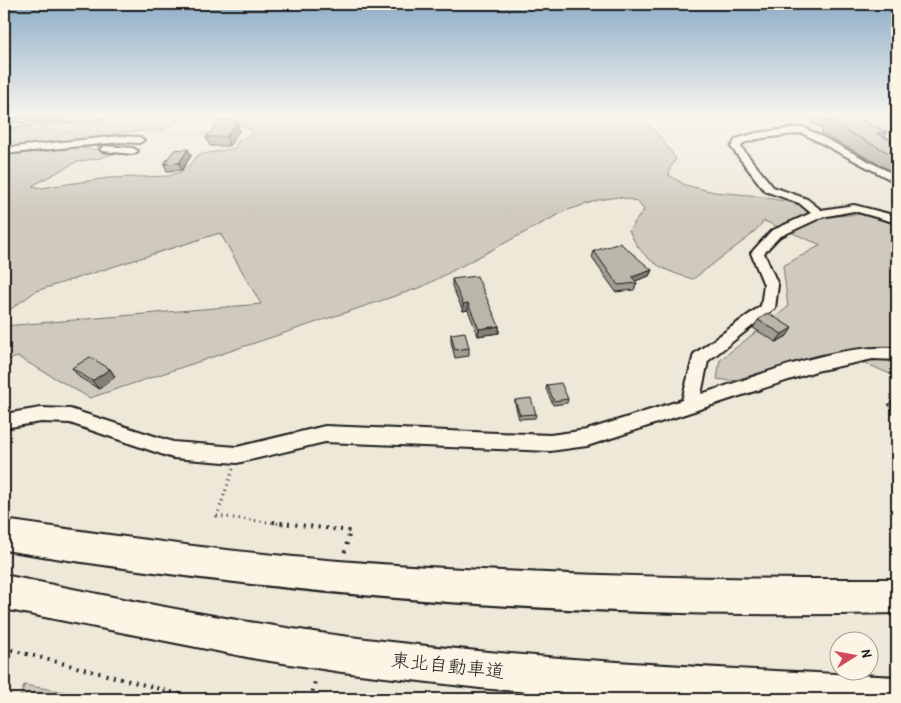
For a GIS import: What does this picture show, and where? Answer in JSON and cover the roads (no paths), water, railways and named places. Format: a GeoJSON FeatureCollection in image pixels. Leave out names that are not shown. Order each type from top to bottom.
{"type":"FeatureCollection","features":[{"type":"Feature","properties":{"kind":"highway"},"geometry":{"type":"LineString","coordinates":[[4,535],[186,561],[354,578],[539,590],[720,596],[897,596]]}},
{"type":"Feature","properties":{"kind":"highway","name":"東北自動車道"},"geometry":{"type":"LineString","coordinates":[[4,592],[163,625],[343,654],[534,674],[897,696]]}},
{"type":"Feature","properties":{"kind":"street"},"geometry":{"type":"LineString","coordinates":[[4,151],[40,148],[91,148],[133,151]]}},
{"type":"Feature","properties":{"kind":"street"},"geometry":{"type":"LineString","coordinates":[[737,148],[768,189],[803,202],[819,214]]}},
{"type":"Feature","properties":{"kind":"street"},"geometry":{"type":"LineString","coordinates":[[836,148],[897,180]]}},
{"type":"Feature","properties":{"kind":"street"},"geometry":{"type":"LineString","coordinates":[[690,404],[700,358],[768,308],[771,285],[757,252],[775,234],[819,214],[854,208],[897,220]]}},
{"type":"Feature","properties":{"kind":"street"},"geometry":{"type":"LineString","coordinates":[[4,421],[41,415],[70,416],[173,450],[237,456],[325,434],[550,444],[587,438],[815,365],[873,353],[897,354]]}}]}
